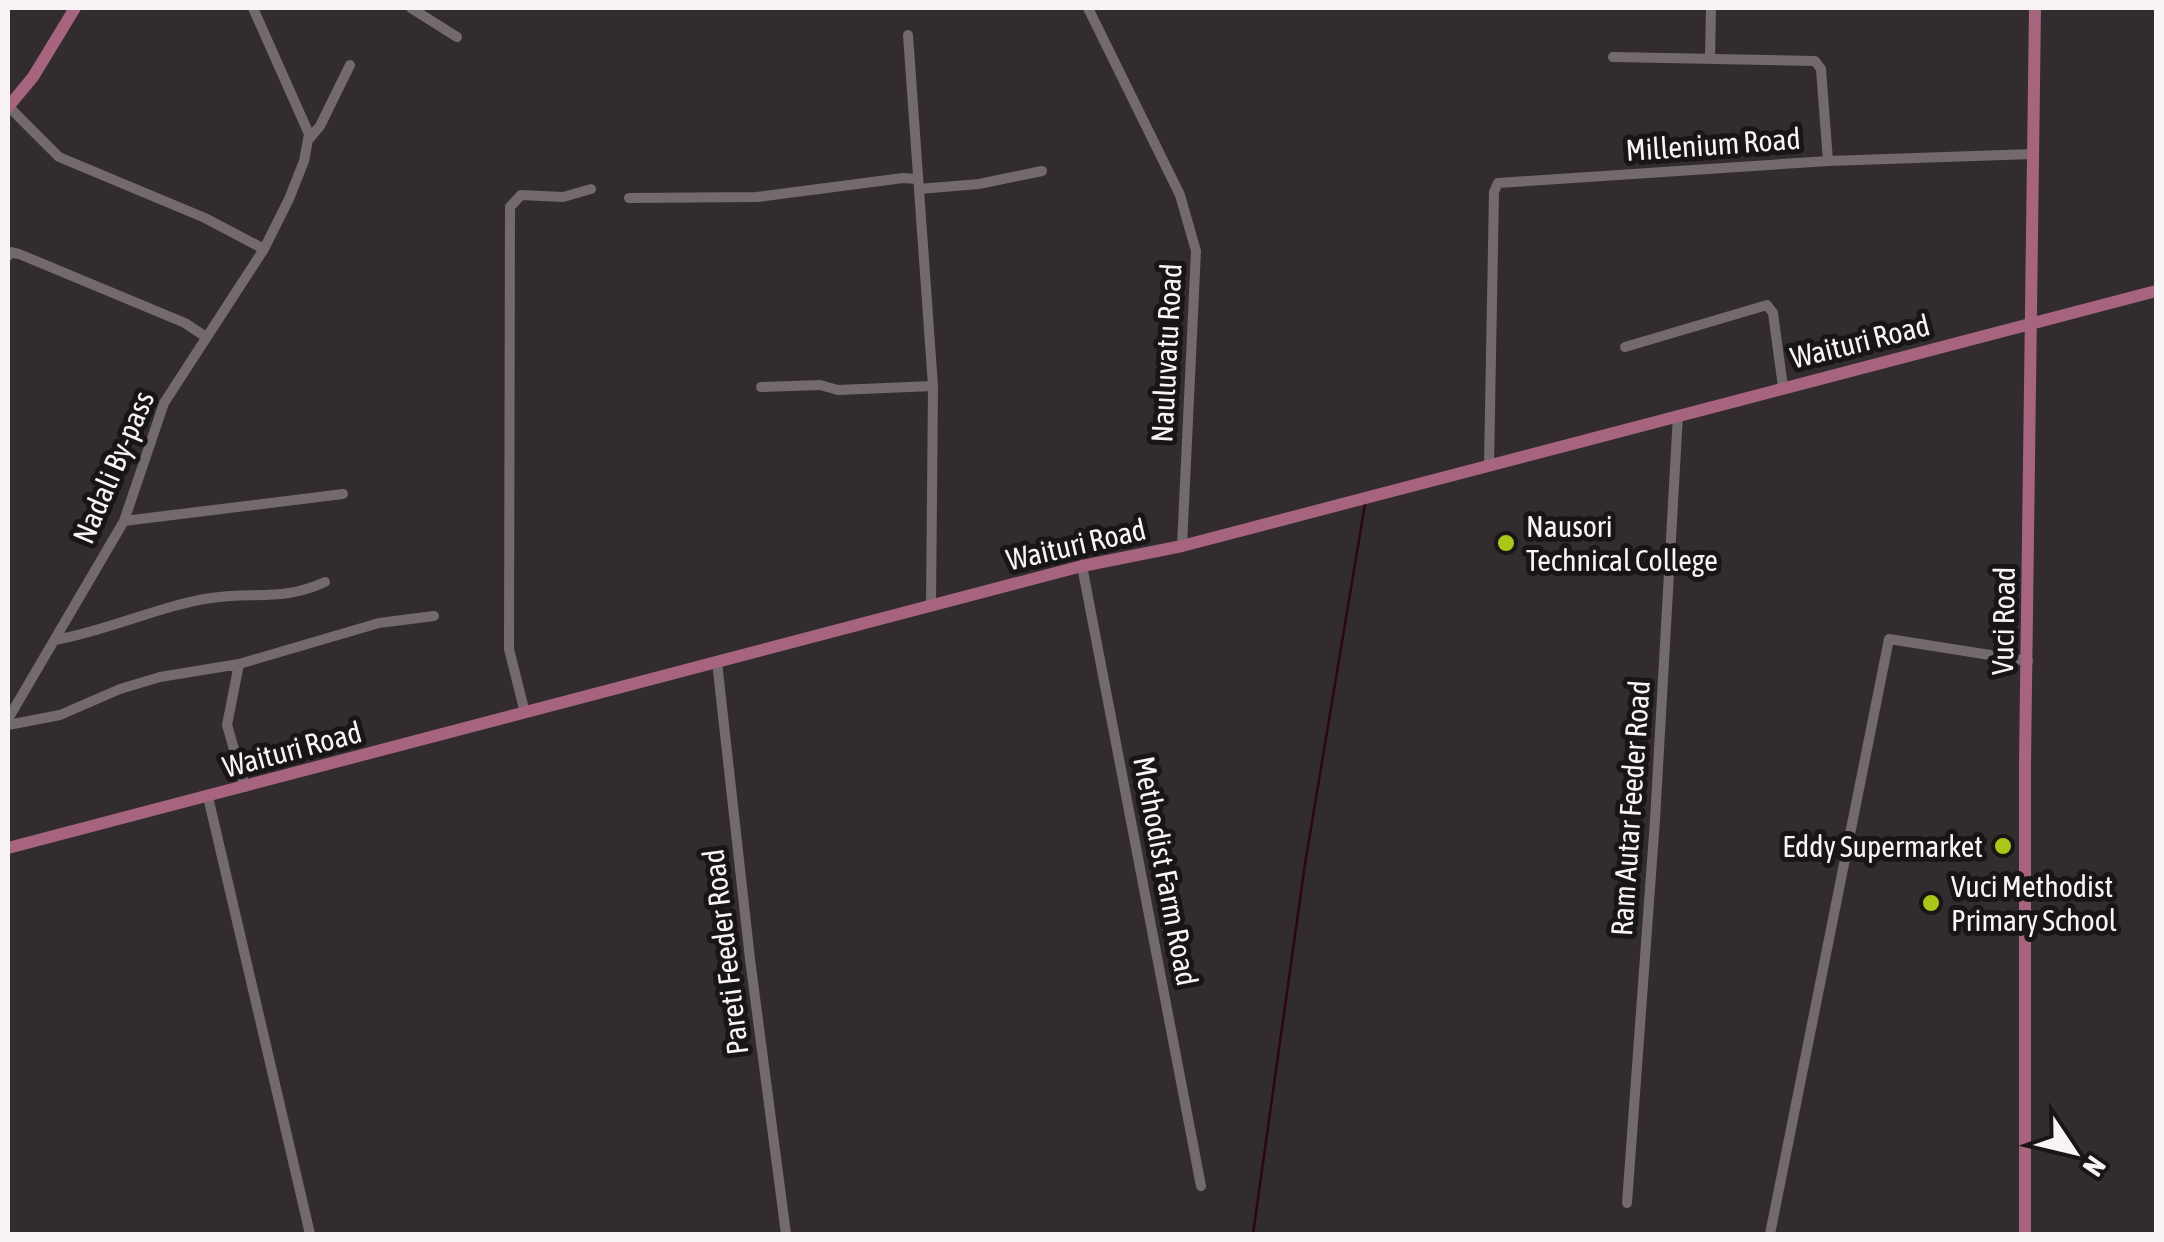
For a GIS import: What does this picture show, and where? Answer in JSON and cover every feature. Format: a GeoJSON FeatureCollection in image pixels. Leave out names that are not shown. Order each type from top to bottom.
{"type":"FeatureCollection","features":[{"type":"Feature","properties":{"kind":"main road"},"geometry":{"type":"LineString","coordinates":[[8,106],[32,77],[76,8]]}},
{"type":"Feature","properties":{"kind":"main road","name":"Vuci Road"},"geometry":{"type":"LineString","coordinates":[[2025,1234],[2025,763],[2035,8]]}},
{"type":"Feature","properties":{"kind":"main road","name":"Waituri Road"},"geometry":{"type":"LineString","coordinates":[[8,848],[1082,566],[1182,546],[2156,291]]}},
{"type":"Feature","properties":{"kind":"street"},"geometry":{"type":"LineString","coordinates":[[253,8],[308,133]]}},
{"type":"Feature","properties":{"kind":"street"},"geometry":{"type":"LineString","coordinates":[[411,8],[457,37]]}},
{"type":"Feature","properties":{"kind":"street","name":"Nauluvatu Road"},"geometry":{"type":"LineString","coordinates":[[1088,8],[1180,195],[1196,251],[1182,546]]}},
{"type":"Feature","properties":{"kind":"street"},"geometry":{"type":"LineString","coordinates":[[1613,57],[1710,58],[1711,8]]}},
{"type":"Feature","properties":{"kind":"street"},"geometry":{"type":"LineString","coordinates":[[908,35],[933,386],[931,606]]}},
{"type":"Feature","properties":{"kind":"street","name":"Millenium Road"},"geometry":{"type":"LineString","coordinates":[[1710,58],[1802,59],[1819,64],[1828,162]]}},
{"type":"Feature","properties":{"kind":"street","name":"Nadali By-pass"},"geometry":{"type":"LineString","coordinates":[[8,722],[124,522],[164,403],[264,249],[290,199],[308,133],[320,126],[350,65]]}},
{"type":"Feature","properties":{"kind":"street"},"geometry":{"type":"LineString","coordinates":[[8,106],[59,156],[205,218],[264,249]]}},
{"type":"Feature","properties":{"kind":"street","name":"Millenium Road"},"geometry":{"type":"LineString","coordinates":[[1489,465],[1494,192],[1498,183],[1828,162],[2033,154]]}},
{"type":"Feature","properties":{"kind":"street"},"geometry":{"type":"LineString","coordinates":[[628,198],[757,197],[902,178],[918,184],[978,184],[1042,171]]}},
{"type":"Feature","properties":{"kind":"street"},"geometry":{"type":"LineString","coordinates":[[525,713],[509,649],[510,207],[522,195],[563,198],[590,189]]}},
{"type":"Feature","properties":{"kind":"street"},"geometry":{"type":"LineString","coordinates":[[8,256],[10,252],[19,254],[185,323],[206,336]]}},
{"type":"Feature","properties":{"kind":"street"},"geometry":{"type":"LineString","coordinates":[[1625,348],[1767,304],[1773,313],[1784,387]]}},
{"type":"Feature","properties":{"kind":"street"},"geometry":{"type":"LineString","coordinates":[[761,386],[820,385],[838,390],[933,386]]}},
{"type":"Feature","properties":{"kind":"street","name":"Ram Autar Feeder Road"},"geometry":{"type":"LineString","coordinates":[[1627,1203],[1655,820],[1678,415]]}},
{"type":"Feature","properties":{"kind":"street"},"geometry":{"type":"LineString","coordinates":[[124,522],[343,494]]}},
{"type":"Feature","properties":{"kind":"street","name":"Methodist Farm Road"},"geometry":{"type":"LineString","coordinates":[[1082,566],[1201,1186]]}},
{"type":"Feature","properties":{"kind":"street"},"geometry":{"type":"LineString","coordinates":[[55,640],[91,634],[212,598],[279,597],[325,582]]}},
{"type":"Feature","properties":{"kind":"street"},"geometry":{"type":"LineString","coordinates":[[8,722],[60,715],[160,677],[239,664],[380,623],[434,616]]}},
{"type":"Feature","properties":{"kind":"street"},"geometry":{"type":"LineString","coordinates":[[1770,1234],[1889,640],[2028,660]]}},
{"type":"Feature","properties":{"kind":"street","name":"Pareti Feeder Road"},"geometry":{"type":"LineString","coordinates":[[717,662],[786,1234]]}},
{"type":"Feature","properties":{"kind":"street"},"geometry":{"type":"LineString","coordinates":[[239,664],[226,725],[245,787]]}},
{"type":"Feature","properties":{"kind":"street"},"geometry":{"type":"LineString","coordinates":[[208,797],[310,1234]]}},
{"type":"Feature","properties":{"kind":"waterway"},"geometry":{"type":"LineString","coordinates":[[1253,1234],[1305,864],[1365,504]]}},
{"type":"Feature","properties":{"kind":"place","name":"Nausori Technical College"},"geometry":{"type":"Point","coordinates":[1506,543]}},
{"type":"Feature","properties":{"kind":"place","name":"Eddy Supermarket"},"geometry":{"type":"Point","coordinates":[2003,846]}},
{"type":"Feature","properties":{"kind":"place","name":"Vuci Methodist Primary School"},"geometry":{"type":"Point","coordinates":[1931,903]}}]}
